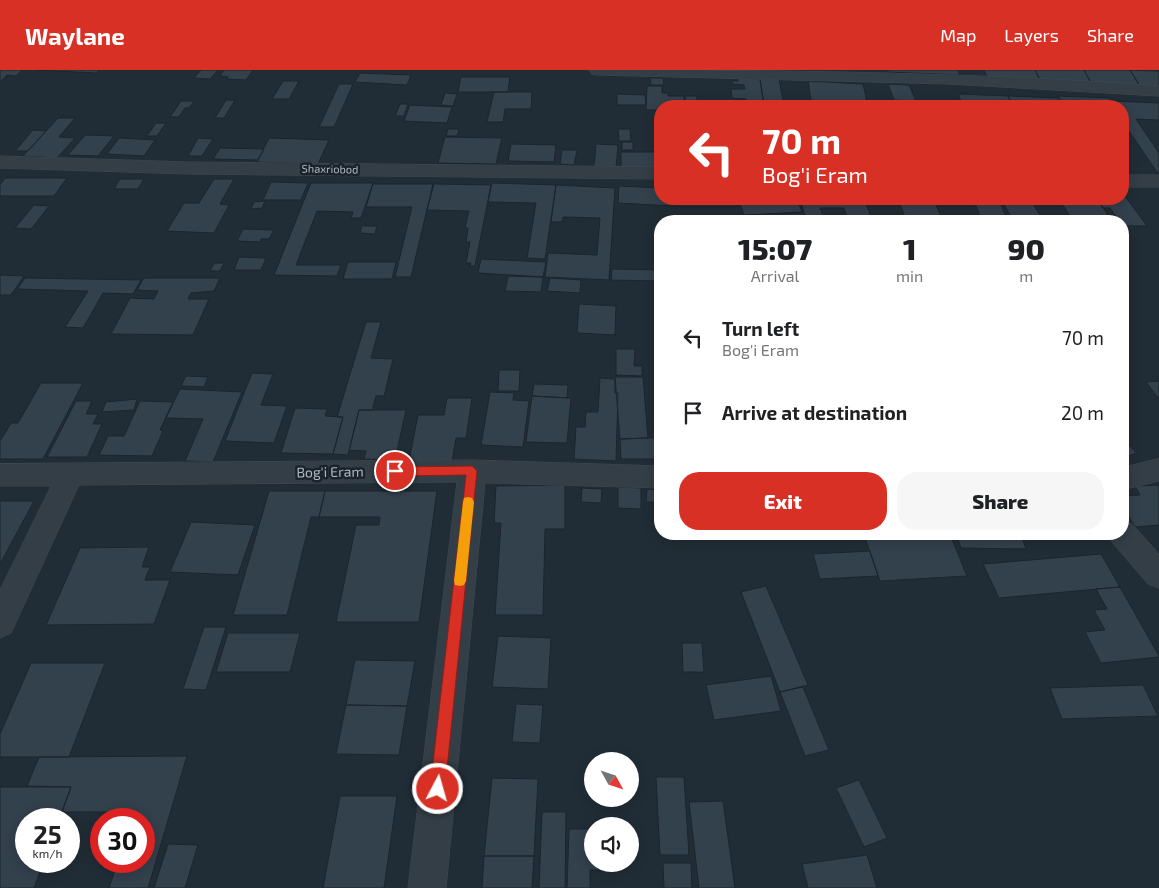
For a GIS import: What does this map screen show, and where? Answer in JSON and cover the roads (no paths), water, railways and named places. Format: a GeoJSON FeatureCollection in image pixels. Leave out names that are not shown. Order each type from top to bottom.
{"type":"FeatureCollection","features":[{"type":"Feature","properties":{"kind":"street"},"geometry":{"type":"LineString","coordinates":[[598,70],[737,72],[1069,84],[1159,91]]}},
{"type":"Feature","properties":{"kind":"street","name":"Shaxriobod"},"geometry":{"type":"LineString","coordinates":[[0,162],[188,168],[654,173]]}},
{"type":"Feature","properties":{"kind":"street"},"geometry":{"type":"LineString","coordinates":[[1129,181],[1159,181]]}},
{"type":"Feature","properties":{"kind":"street"},"geometry":{"type":"LineString","coordinates":[[1129,477],[1159,470]]}},
{"type":"Feature","properties":{"kind":"street"},"geometry":{"type":"LineString","coordinates":[[427,888],[472,471]]}},
{"type":"Feature","properties":{"kind":"street","name":"Bog'i Eram"},"geometry":{"type":"LineString","coordinates":[[0,475],[472,471],[654,477]]}},
{"type":"Feature","properties":{"kind":"street"},"geometry":{"type":"LineString","coordinates":[[0,623],[70,475]]}},
{"type":"Feature","properties":{"kind":"street"},"geometry":{"type":"LineString","coordinates":[[1128,540],[1159,575]]}}]}
